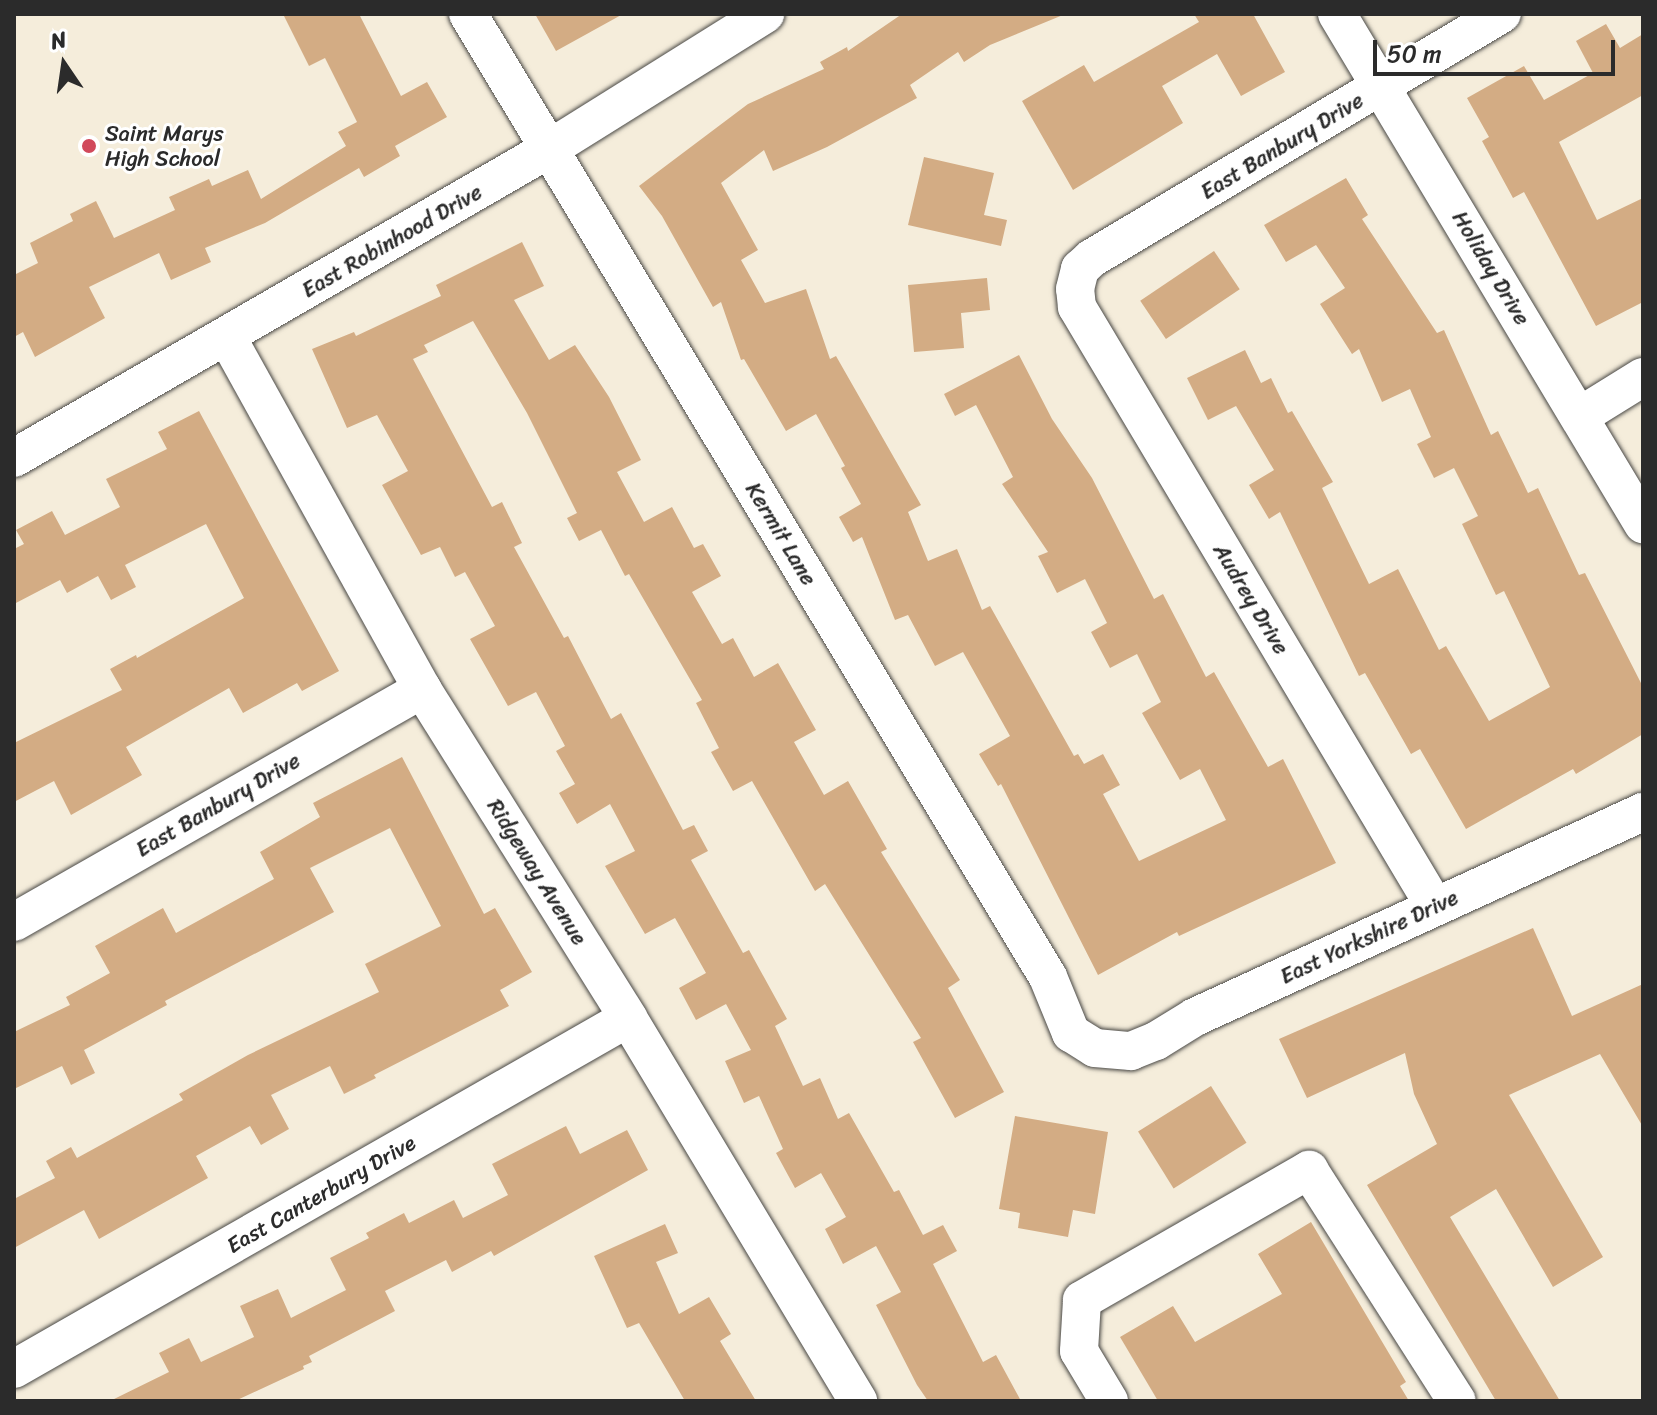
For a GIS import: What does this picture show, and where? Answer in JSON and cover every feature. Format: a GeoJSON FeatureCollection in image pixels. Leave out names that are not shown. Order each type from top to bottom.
{"type":"FeatureCollection","features":[{"type":"Feature","properties":{"kind":"street","name":"Kermit Lane"},"geometry":{"type":"LineString","coordinates":[[468,14],[1048,977],[1071,1033],[1095,1048]]}},
{"type":"Feature","properties":{"kind":"street","name":"East Robinhood Drive"},"geometry":{"type":"LineString","coordinates":[[14,458],[549,149],[765,14]]}},
{"type":"Feature","properties":{"kind":"street","name":"Holiday Drive"},"geometry":{"type":"LineString","coordinates":[[1337,14],[1383,86],[1643,524]]}},
{"type":"Feature","properties":{"kind":"street","name":"East Banbury Drive"},"geometry":{"type":"LineString","coordinates":[[1075,289],[1080,269],[1092,258],[1502,14]]}},
{"type":"Feature","properties":{"kind":"street","name":"Audrey Drive"},"geometry":{"type":"LineString","coordinates":[[1075,289],[1077,307],[1435,907]]}},
{"type":"Feature","properties":{"kind":"street","name":"Ridgeway Avenue"},"geometry":{"type":"LineString","coordinates":[[227,337],[422,689],[628,1018],[858,1401]]}},
{"type":"Feature","properties":{"kind":"street"},"geometry":{"type":"LineString","coordinates":[[1580,416],[1643,377]]}},
{"type":"Feature","properties":{"kind":"street","name":"East Banbury Drive"},"geometry":{"type":"LineString","coordinates":[[14,922],[422,689]]}},
{"type":"Feature","properties":{"kind":"street","name":"East Yorkshire Drive"},"geometry":{"type":"LineString","coordinates":[[1095,1048],[1131,1051],[1156,1041],[1195,1017],[1643,812]]}},
{"type":"Feature","properties":{"kind":"street","name":"East Canterbury Drive"},"geometry":{"type":"LineString","coordinates":[[14,1369],[628,1018]]}},
{"type":"Feature","properties":{"kind":"street"},"geometry":{"type":"LineString","coordinates":[[1109,1401],[1079,1351],[1082,1300],[1309,1170],[1457,1401]]}},
{"type":"Feature","properties":{"kind":"building"},"geometry":{"type":"Polygon","coordinates":[[[283,14],[359,14],[401,96],[427,82],[447,117],[395,146],[400,156],[364,177],[359,168],[265,223],[205,248],[211,262],[171,280],[159,253],[89,287],[105,318],[35,357],[23,332],[14,337],[14,275],[38,263],[30,243],[73,221],[70,214],[96,201],[114,238],[175,210],[169,197],[209,179],[212,186],[248,170],[261,199],[346,146],[338,132],[357,122],[325,58],[309,66],[283,14]]]}},
{"type":"Feature","properties":{"kind":"building"},"geometry":{"type":"Polygon","coordinates":[[[535,14],[623,14],[556,51],[535,14]]]}},
{"type":"Feature","properties":{"kind":"building"},"geometry":{"type":"Polygon","coordinates":[[[902,14],[1063,15],[990,45],[964,62],[958,52],[910,85],[917,98],[827,147],[773,171],[764,150],[721,183],[758,250],[741,260],[765,303],[806,289],[830,359],[836,356],[921,505],[908,512],[928,561],[957,549],[982,610],[990,606],[1074,756],[1078,754],[1084,764],[1103,754],[1120,785],[1103,794],[1139,861],[1226,820],[1200,769],[1180,780],[1142,713],[1161,702],[1137,654],[1110,668],[1091,632],[1107,623],[1085,579],[1057,593],[1038,556],[1048,552],[1002,484],[1013,477],[976,405],[955,416],[944,394],[1019,355],[1052,419],[1092,478],[1154,599],[1163,594],[1206,677],[1214,672],[1268,767],[1283,759],[1336,863],[1179,936],[1177,932],[1098,975],[1001,784],[998,786],[979,754],[1010,736],[963,652],[935,666],[908,615],[895,620],[862,537],[853,542],[839,517],[861,504],[841,468],[845,466],[816,414],[786,431],[744,359],[741,360],[721,302],[713,307],[662,216],[639,186],[748,104],[824,69],[820,62],[847,47],[848,51],[902,14]]]}},
{"type":"Feature","properties":{"kind":"building"},"geometry":{"type":"Polygon","coordinates":[[[1194,14],[1253,14],[1285,72],[1241,96],[1217,54],[1162,86],[1183,123],[1073,190],[1022,101],[1084,65],[1094,82],[1199,22],[1194,14]]]}},
{"type":"Feature","properties":{"kind":"building"},"geometry":{"type":"Polygon","coordinates":[[[1606,24],[1620,48],[1643,34],[1643,95],[1559,142],[1597,220],[1643,198],[1643,302],[1596,326],[1524,192],[1513,198],[1482,141],[1489,137],[1467,98],[1524,66],[1544,100],[1593,73],[1576,41],[1606,24]]]}},
{"type":"Feature","properties":{"kind":"building"},"geometry":{"type":"Polygon","coordinates":[[[924,157],[994,173],[984,215],[1007,220],[1001,246],[908,225],[924,157]]]}},
{"type":"Feature","properties":{"kind":"building"},"geometry":{"type":"Polygon","coordinates":[[[1346,178],[1368,215],[1362,219],[1437,333],[1444,330],[1491,435],[1498,431],[1528,493],[1538,488],[1579,575],[1585,573],[1643,687],[1643,734],[1576,774],[1573,769],[1466,829],[1420,749],[1411,754],[1365,673],[1359,676],[1280,512],[1269,519],[1249,485],[1274,470],[1236,406],[1208,420],[1187,378],[1245,350],[1261,383],[1271,378],[1288,413],[1292,411],[1333,482],[1322,488],[1369,584],[1398,569],[1439,650],[1446,646],[1489,721],[1550,687],[1504,591],[1496,595],[1462,524],[1478,516],[1454,468],[1434,478],[1417,444],[1431,437],[1410,389],[1382,402],[1359,349],[1352,354],[1320,304],[1345,288],[1316,245],[1286,262],[1264,225],[1346,178]]]}},
{"type":"Feature","properties":{"kind":"building"},"geometry":{"type":"Polygon","coordinates":[[[522,242],[544,286],[514,300],[549,360],[575,345],[609,397],[641,460],[617,472],[644,522],[672,507],[694,548],[703,544],[721,576],[692,592],[722,644],[733,638],[754,677],[778,663],[816,730],[794,742],[824,795],[848,781],[887,849],[881,852],[960,980],[948,988],[1004,1092],[955,1118],[913,1042],[921,1038],[825,884],[815,891],[752,781],[733,791],[711,752],[719,748],[696,703],[702,700],[629,574],[625,576],[601,530],[579,541],[567,518],[577,513],[527,413],[473,321],[424,345],[428,352],[413,359],[492,507],[502,502],[522,543],[514,547],[564,638],[568,636],[611,719],[621,713],[683,830],[694,825],[708,851],[691,860],[743,953],[749,950],[787,1019],[775,1026],[803,1086],[820,1078],[838,1119],[849,1113],[894,1192],[899,1190],[923,1235],[943,1225],[957,1251],[933,1264],[983,1362],[996,1355],[1021,1401],[928,1401],[917,1385],[876,1305],[901,1292],[876,1246],[843,1264],[825,1229],[846,1217],[821,1173],[795,1188],[776,1153],[783,1149],[759,1096],[744,1103],[725,1061],[751,1050],[726,1004],[696,1020],[679,988],[706,973],[675,918],[645,934],[605,866],[635,851],[610,804],[577,824],[559,793],[575,784],[556,751],[565,746],[536,692],[508,706],[470,639],[495,626],[465,572],[455,577],[440,547],[421,555],[382,485],[408,471],[377,415],[347,428],[312,349],[354,332],[356,336],[441,296],[436,285],[522,242]]]}},
{"type":"Feature","properties":{"kind":"building"},"geometry":{"type":"Polygon","coordinates":[[[1214,251],[1240,289],[1166,339],[1140,301],[1214,251]]]}},
{"type":"Feature","properties":{"kind":"building"},"geometry":{"type":"Polygon","coordinates":[[[987,278],[990,310],[961,313],[964,348],[914,352],[908,285],[987,278]]]}},
{"type":"Feature","properties":{"kind":"building"},"geometry":{"type":"Polygon","coordinates":[[[199,411],[339,671],[302,691],[297,683],[243,713],[229,688],[126,747],[142,775],[71,815],[54,781],[14,802],[14,743],[122,690],[110,669],[136,655],[137,658],[244,598],[206,524],[125,565],[136,587],[111,600],[98,576],[67,593],[60,580],[14,604],[14,549],[24,544],[16,530],[52,511],[65,535],[120,507],[106,479],[167,449],[158,432],[199,411]]]}},
{"type":"Feature","properties":{"kind":"building"},"geometry":{"type":"Polygon","coordinates":[[[402,757],[484,914],[495,908],[532,972],[500,990],[509,1006],[374,1075],[376,1078],[344,1094],[330,1066],[271,1095],[289,1129],[261,1145],[250,1126],[196,1156],[208,1178],[99,1239],[84,1210],[14,1248],[14,1199],[55,1178],[46,1161],[71,1147],[77,1158],[183,1100],[179,1094],[248,1055],[379,992],[365,964],[441,926],[390,828],[310,868],[334,912],[165,1001],[167,1005],[84,1050],[95,1073],[71,1085],[62,1066],[14,1089],[14,1032],[70,1005],[66,997],[110,973],[95,946],[163,908],[176,933],[274,879],[260,852],[320,817],[313,803],[402,757]]]}},
{"type":"Feature","properties":{"kind":"building"},"geometry":{"type":"Polygon","coordinates":[[[1533,928],[1572,1016],[1643,984],[1643,1127],[1600,1054],[1509,1095],[1603,1257],[1553,1287],[1496,1189],[1450,1217],[1560,1401],[1496,1401],[1367,1185],[1437,1144],[1414,1094],[1405,1053],[1307,1098],[1279,1039],[1533,928]]]}},
{"type":"Feature","properties":{"kind":"building"},"geometry":{"type":"Polygon","coordinates":[[[1211,1086],[1247,1143],[1174,1188],[1138,1132],[1211,1086]]]}},
{"type":"Feature","properties":{"kind":"building"},"geometry":{"type":"Polygon","coordinates":[[[1015,1116],[1108,1132],[1095,1214],[1073,1210],[1068,1237],[1018,1228],[1020,1213],[999,1209],[1015,1116]]]}},
{"type":"Feature","properties":{"kind":"building"},"geometry":{"type":"Polygon","coordinates":[[[566,1126],[580,1154],[627,1130],[648,1170],[494,1256],[491,1251],[452,1272],[446,1260],[385,1291],[395,1311],[309,1356],[312,1362],[303,1366],[304,1369],[235,1401],[110,1401],[169,1372],[159,1353],[189,1338],[201,1362],[254,1337],[240,1306],[278,1289],[291,1318],[346,1290],[330,1258],[369,1238],[366,1233],[404,1213],[409,1223],[454,1200],[463,1218],[508,1195],[492,1164],[566,1126]]]}},
{"type":"Feature","properties":{"kind":"building"},"geometry":{"type":"Polygon","coordinates":[[[1311,1222],[1406,1382],[1400,1386],[1409,1401],[1158,1401],[1120,1337],[1173,1306],[1195,1342],[1282,1294],[1258,1254],[1311,1222]]]}},
{"type":"Feature","properties":{"kind":"building"},"geometry":{"type":"Polygon","coordinates":[[[665,1224],[678,1253],[656,1262],[679,1314],[709,1297],[731,1334],[720,1341],[756,1401],[685,1401],[639,1323],[627,1328],[594,1256],[665,1224]]]}},
{"type":"Feature","properties":{"kind":"place","name":"Saint Marys High School"},"geometry":{"type":"Point","coordinates":[89,146]}}]}
